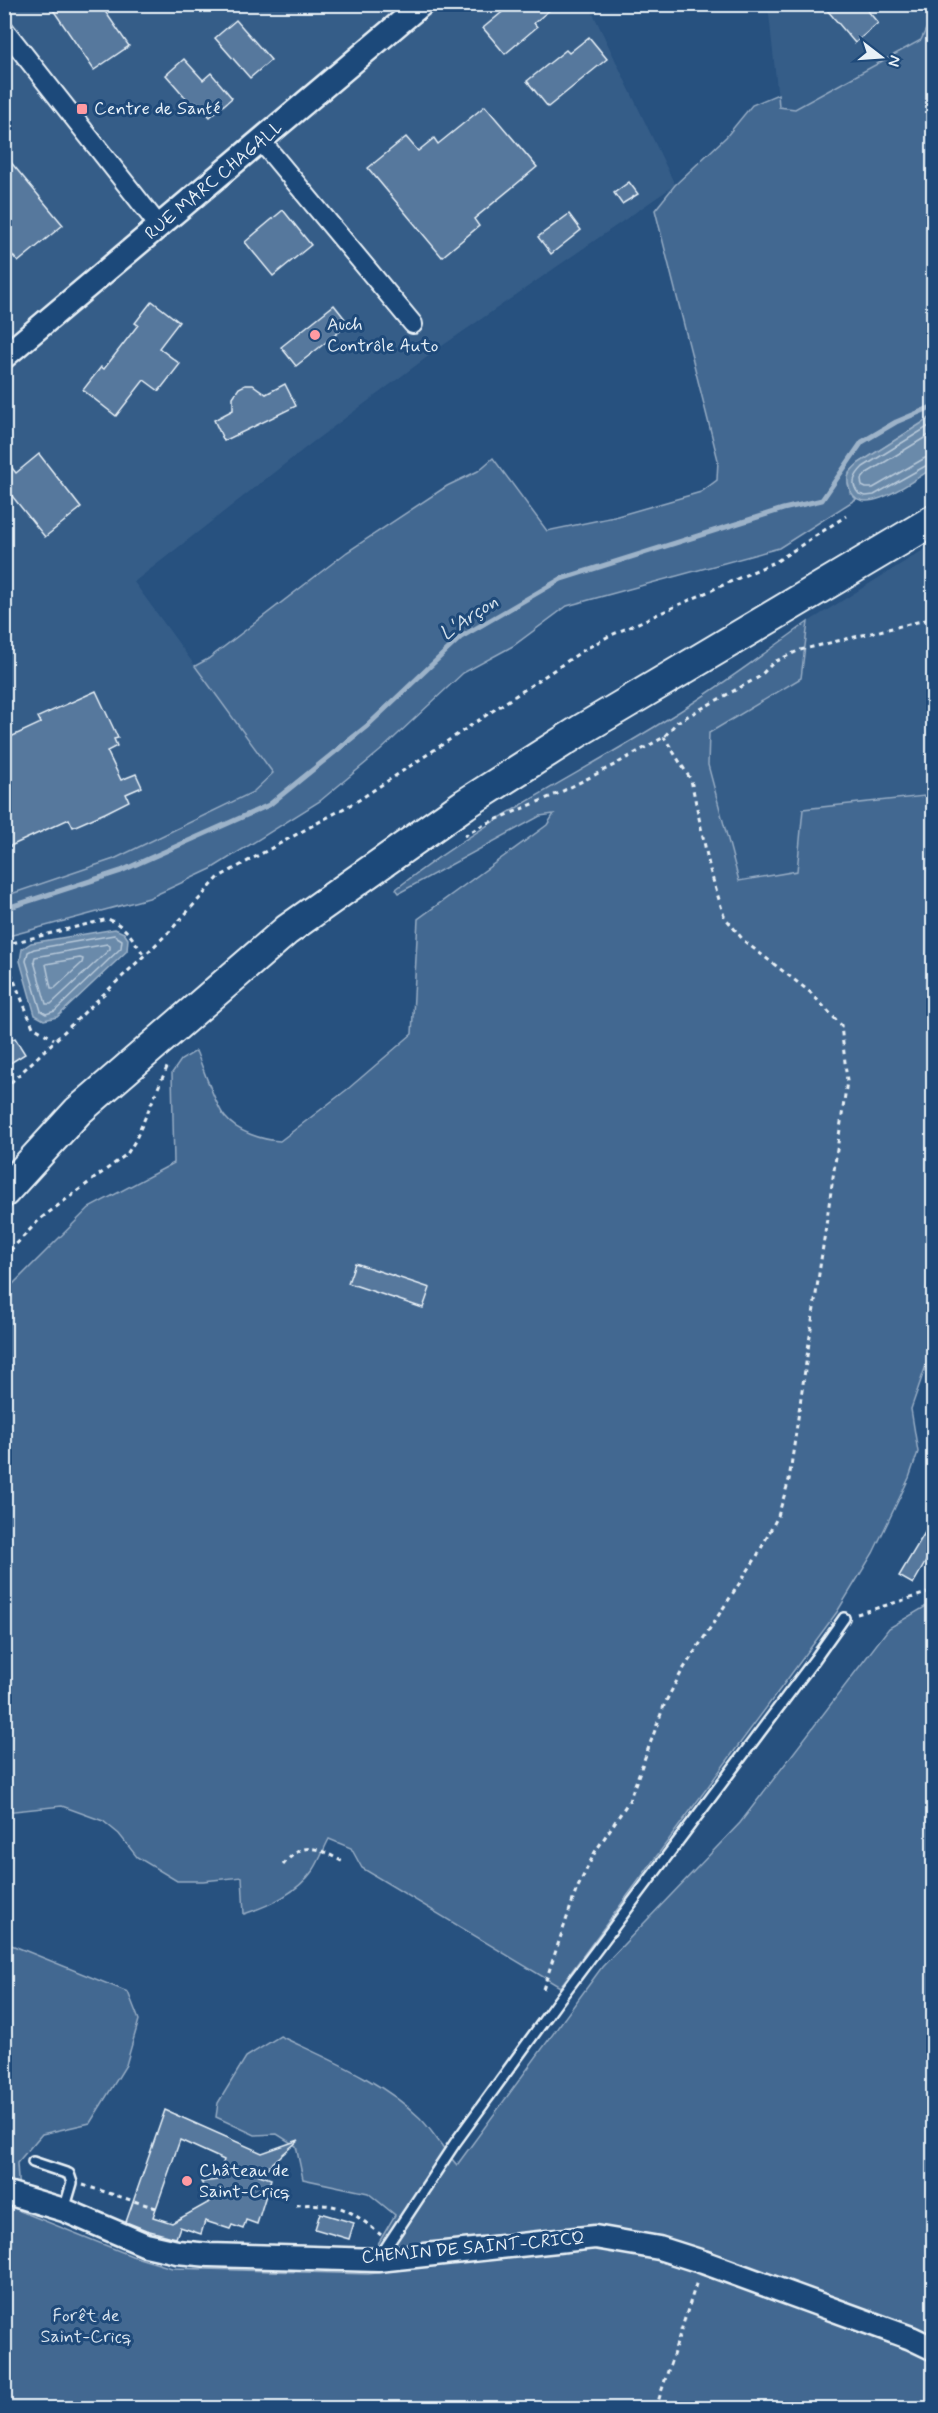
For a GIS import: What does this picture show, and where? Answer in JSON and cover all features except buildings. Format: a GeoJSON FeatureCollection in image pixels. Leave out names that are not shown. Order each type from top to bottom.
{"type":"FeatureCollection","features":[{"type":"Feature","properties":{"kind":"highway"},"geometry":{"type":"LineString","coordinates":[[4,1192],[78,1111],[287,930],[465,804],[581,730],[933,520]]}},
{"type":"Feature","properties":{"kind":"street","name":"RUE MARC CHAGALL"},"geometry":{"type":"LineString","coordinates":[[4,357],[422,4]]}},
{"type":"Feature","properties":{"kind":"street"},"geometry":{"type":"LineString","coordinates":[[4,29],[159,226]]}},
{"type":"Feature","properties":{"kind":"street"},"geometry":{"type":"LineString","coordinates":[[261,141],[413,324]]}},
{"type":"Feature","properties":{"kind":"street","name":"CHEMIN DE SAINT-CRICQ"},"geometry":{"type":"LineString","coordinates":[[4,2192],[64,2210],[146,2245],[177,2252],[384,2251],[595,2237],[658,2248],[703,2262],[911,2338],[933,2349]]}},
{"type":"Feature","properties":{"kind":"lane"},"geometry":{"type":"LineString","coordinates":[[384,2251],[496,2087],[844,1618]]}},
{"type":"Feature","properties":{"kind":"lane"},"geometry":{"type":"LineString","coordinates":[[33,2162],[69,2174],[72,2184],[64,2210]]}},
{"type":"Feature","properties":{"kind":"path"},"geometry":{"type":"LineString","coordinates":[[4,1089],[54,1039],[170,932],[219,877],[359,800],[584,650],[609,636],[777,561],[846,516]]}},
{"type":"Feature","properties":{"kind":"path"},"geometry":{"type":"LineString","coordinates":[[463,836],[557,794],[616,764],[664,737],[677,722],[759,677],[774,662],[800,650],[933,618]]}},
{"type":"Feature","properties":{"kind":"path"},"geometry":{"type":"LineString","coordinates":[[543,1989],[576,1891],[595,1852],[628,1801],[665,1703],[682,1671],[756,1558],[778,1516],[789,1480],[847,1081],[841,1025],[810,992],[744,941],[724,915],[710,870],[691,780],[664,737]]}},
{"type":"Feature","properties":{"kind":"path"},"geometry":{"type":"LineString","coordinates":[[4,945],[108,919],[120,923],[127,930],[144,955]]}},
{"type":"Feature","properties":{"kind":"path"},"geometry":{"type":"LineString","coordinates":[[4,956],[33,1027],[54,1039]]}},
{"type":"Feature","properties":{"kind":"path"},"geometry":{"type":"LineString","coordinates":[[4,1257],[40,1219],[127,1154],[170,1062]]}},
{"type":"Feature","properties":{"kind":"path"},"geometry":{"type":"LineString","coordinates":[[844,1618],[933,1591]]}},
{"type":"Feature","properties":{"kind":"path"},"geometry":{"type":"LineString","coordinates":[[283,1865],[291,1855],[307,1847],[321,1850],[345,1863]]}},
{"type":"Feature","properties":{"kind":"path"},"geometry":{"type":"LineString","coordinates":[[72,2184],[89,2186],[156,2208]]}},
{"type":"Feature","properties":{"kind":"path"},"geometry":{"type":"LineString","coordinates":[[296,2205],[322,2204],[354,2213],[384,2251]]}},
{"type":"Feature","properties":{"kind":"path"},"geometry":{"type":"LineString","coordinates":[[656,2409],[703,2262]]}},
{"type":"Feature","properties":{"kind":"shaded area"},"geometry":{"type":"Polygon","coordinates":[[[4,5],[589,5],[675,185],[442,346],[313,442],[134,582],[273,773],[253,792],[114,859],[5,896],[4,5]]]}},
{"type":"Feature","properties":{"kind":"shaded area"},"geometry":{"type":"Polygon","coordinates":[[[768,5],[933,5],[933,14],[921,40],[795,110],[779,108],[768,5]]]}},
{"type":"Feature","properties":{"kind":"shaded area"},"geometry":{"type":"Polygon","coordinates":[[[933,544],[933,795],[803,809],[797,871],[739,882],[708,765],[709,733],[801,678],[808,622],[933,544]]]}},
{"type":"Feature","properties":{"kind":"green space"},"geometry":{"type":"Polygon","coordinates":[[[933,14],[933,416],[859,463],[849,473],[850,493],[856,499],[779,548],[567,606],[513,646],[463,673],[380,751],[320,801],[211,869],[149,898],[5,937],[5,896],[114,859],[253,792],[273,773],[195,666],[208,659],[347,552],[447,486],[478,471],[493,458],[547,531],[614,517],[701,492],[717,480],[718,460],[655,210],[675,185],[726,137],[752,105],[778,94],[779,107],[795,109],[921,40],[933,14]]]}},
{"type":"Feature","properties":{"kind":"green space"},"geometry":{"type":"Polygon","coordinates":[[[808,622],[801,678],[709,733],[708,765],[739,881],[797,871],[803,809],[934,795],[933,1345],[911,1409],[918,1452],[909,1478],[873,1553],[837,1612],[560,1987],[362,1868],[351,1848],[329,1839],[314,1869],[300,1885],[274,1902],[244,1914],[242,1877],[177,1881],[137,1857],[119,1834],[103,1821],[62,1806],[5,1812],[5,1292],[89,1208],[174,1163],[172,1073],[181,1060],[196,1051],[221,1112],[236,1127],[250,1134],[280,1141],[349,1088],[412,1034],[418,919],[547,825],[554,814],[540,816],[399,893],[396,889],[495,820],[687,707],[808,622]]]}},
{"type":"Feature","properties":{"kind":"green space"},"geometry":{"type":"Polygon","coordinates":[[[933,1602],[933,2337],[665,2241],[375,2249],[395,2215],[368,2193],[303,2179],[296,2146],[277,2134],[255,2135],[216,2117],[218,2103],[246,2057],[280,2036],[353,2071],[388,2092],[420,2118],[457,2165],[602,1967],[740,1823],[889,1628],[933,1602]]]}},
{"type":"Feature","properties":{"kind":"green space","name":"Forêt de Saint-Cricq"},"geometry":{"type":"Polygon","coordinates":[[[4,1942],[128,1992],[139,2020],[126,2065],[90,2123],[42,2134],[17,2163],[20,2211],[132,2256],[172,2268],[368,2274],[597,2246],[659,2257],[907,2346],[933,2359],[933,2408],[5,2408],[4,1942]]]}},
{"type":"Feature","properties":{"kind":"water"},"geometry":{"type":"Polygon","coordinates":[[[933,416],[933,468],[901,488],[875,500],[864,501],[855,497],[848,480],[854,468],[933,416]]]}},
{"type":"Feature","properties":{"kind":"water"},"geometry":{"type":"Polygon","coordinates":[[[115,929],[124,933],[128,939],[127,951],[57,1017],[44,1020],[35,1015],[20,961],[22,949],[31,943],[115,929]]]}},
{"type":"Feature","properties":{"kind":"waterway","name":"L'Arçon"},"geometry":{"type":"LineString","coordinates":[[4,909],[121,871],[269,805],[367,726],[461,637],[561,579],[783,509],[822,500],[862,442],[896,422],[934,406]]}},
{"type":"Feature","properties":{"kind":"place","name":"Centre de Santé"},"geometry":{"type":"Point","coordinates":[82,109]}},
{"type":"Feature","properties":{"kind":"place","name":"Auch Contrôle Auto"},"geometry":{"type":"Point","coordinates":[315,335]}},
{"type":"Feature","properties":{"kind":"place","name":"Château de Saint-Cricq"},"geometry":{"type":"Point","coordinates":[187,2181]}}]}
